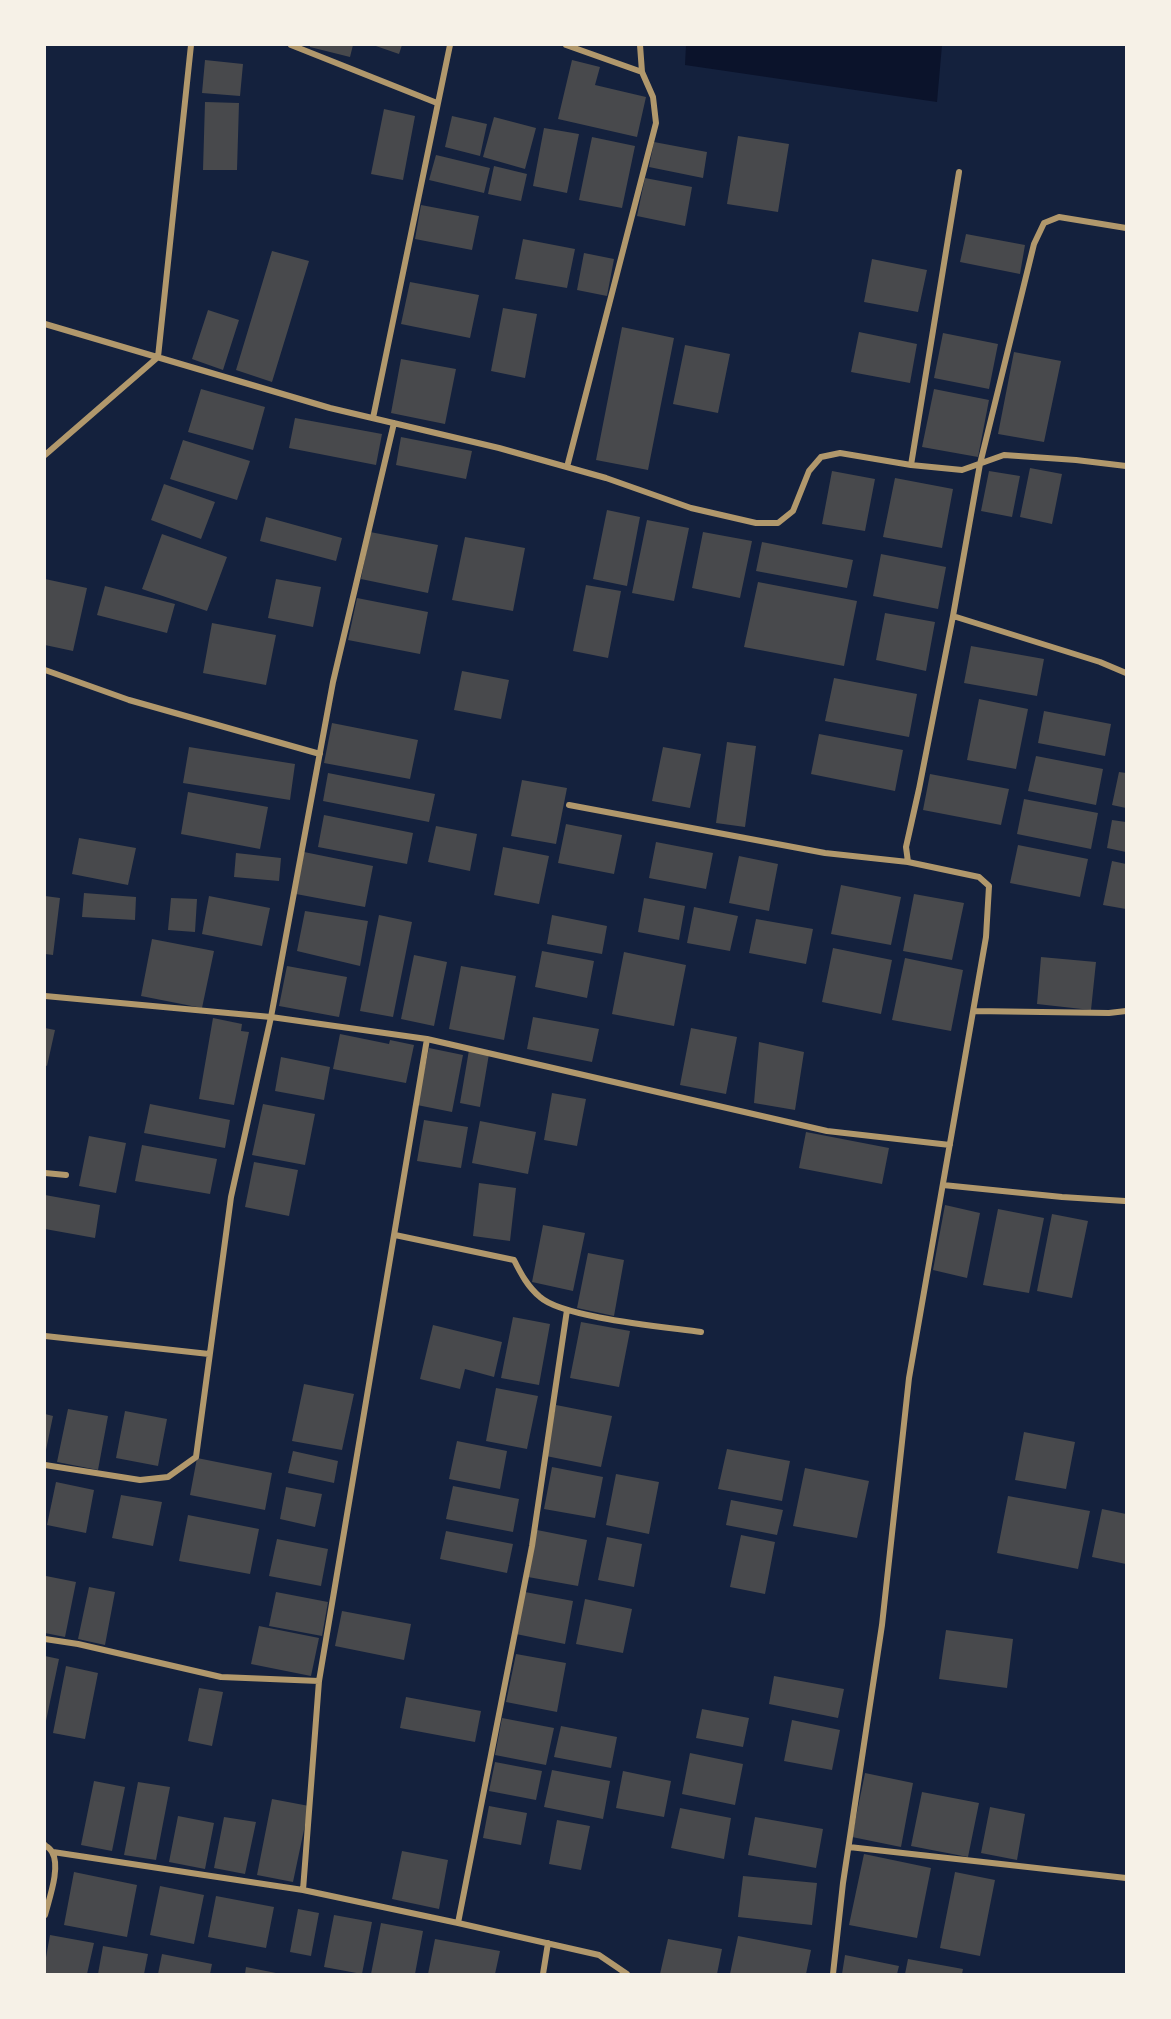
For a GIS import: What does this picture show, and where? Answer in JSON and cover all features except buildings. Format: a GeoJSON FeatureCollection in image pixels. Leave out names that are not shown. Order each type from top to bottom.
{"type":"FeatureCollection","features":[{"type":"Feature","properties":{"kind":"street"},"geometry":{"type":"LineString","coordinates":[[45,455],[158,357],[191,45]]}},
{"type":"Feature","properties":{"kind":"street"},"geometry":{"type":"LineString","coordinates":[[291,45],[437,104]]}},
{"type":"Feature","properties":{"kind":"street"},"geometry":{"type":"LineString","coordinates":[[373,418],[450,45]]}},
{"type":"Feature","properties":{"kind":"street"},"geometry":{"type":"LineString","coordinates":[[566,45],[642,72]]}},
{"type":"Feature","properties":{"kind":"street"},"geometry":{"type":"LineString","coordinates":[[567,467],[656,123],[653,97],[642,72],[640,45]]}},
{"type":"Feature","properties":{"kind":"street"},"geometry":{"type":"LineString","coordinates":[[911,465],[959,172]]}},
{"type":"Feature","properties":{"kind":"street"},"geometry":{"type":"LineString","coordinates":[[908,862],[906,847],[980,464],[1034,244],[1044,223],[1059,217],[1126,228]]}},
{"type":"Feature","properties":{"kind":"street"},"geometry":{"type":"LineString","coordinates":[[45,324],[330,408],[499,448],[606,478],[691,508],[756,523],[778,523],[793,510],[809,471],[821,457],[840,453],[911,465],[962,470],[1004,455],[1126,466]]}},
{"type":"Feature","properties":{"kind":"street"},"geometry":{"type":"LineString","coordinates":[[45,1465],[140,1480],[168,1477],[196,1457],[230,1204],[271,1017],[333,682],[394,423]]}},
{"type":"Feature","properties":{"kind":"street"},"geometry":{"type":"LineString","coordinates":[[952,616],[1100,662],[1126,673]]}},
{"type":"Feature","properties":{"kind":"street"},"geometry":{"type":"LineString","coordinates":[[45,670],[129,700],[320,754]]}},
{"type":"Feature","properties":{"kind":"street"},"geometry":{"type":"LineString","coordinates":[[569,805],[825,853],[908,862],[979,877],[989,886],[987,937],[909,1378],[882,1625],[849,1847],[833,1974]]}},
{"type":"Feature","properties":{"kind":"street"},"geometry":{"type":"LineString","coordinates":[[45,996],[271,1017],[428,1039],[827,1131],[950,1145]]}},
{"type":"Feature","properties":{"kind":"street"},"geometry":{"type":"LineString","coordinates":[[974,1011],[1109,1013],[1126,1011]]}},
{"type":"Feature","properties":{"kind":"street"},"geometry":{"type":"LineString","coordinates":[[303,1890],[319,1681],[428,1039]]}},
{"type":"Feature","properties":{"kind":"street"},"geometry":{"type":"LineString","coordinates":[[45,1173],[66,1175]]}},
{"type":"Feature","properties":{"kind":"street"},"geometry":{"type":"LineString","coordinates":[[943,1185],[1125,1201]]}},
{"type":"Feature","properties":{"kind":"street"},"geometry":{"type":"LineString","coordinates":[[394,1235],[514,1260],[526,1282],[542,1299],[567,1310],[701,1332]]}},
{"type":"Feature","properties":{"kind":"street"},"geometry":{"type":"LineString","coordinates":[[458,1923],[532,1546],[567,1310]]}},
{"type":"Feature","properties":{"kind":"street"},"geometry":{"type":"LineString","coordinates":[[45,1336],[209,1354]]}},
{"type":"Feature","properties":{"kind":"street"},"geometry":{"type":"LineString","coordinates":[[45,1639],[78,1644],[222,1677],[319,1681]]}},
{"type":"Feature","properties":{"kind":"street"},"geometry":{"type":"LineString","coordinates":[[45,1845],[53,1852],[303,1890],[458,1923],[599,1955],[627,1974]]}},
{"type":"Feature","properties":{"kind":"street"},"geometry":{"type":"LineString","coordinates":[[849,1847],[1126,1878]]}},
{"type":"Feature","properties":{"kind":"street"},"geometry":{"type":"LineString","coordinates":[[45,1915],[55,1879],[53,1852]]}},
{"type":"Feature","properties":{"kind":"street"},"geometry":{"type":"LineString","coordinates":[[543,1974],[548,1943]]}},
{"type":"Feature","properties":{"kind":"water"},"geometry":{"type":"Polygon","coordinates":[[[686,45],[942,45],[937,102],[685,65],[686,45]]]}}]}
